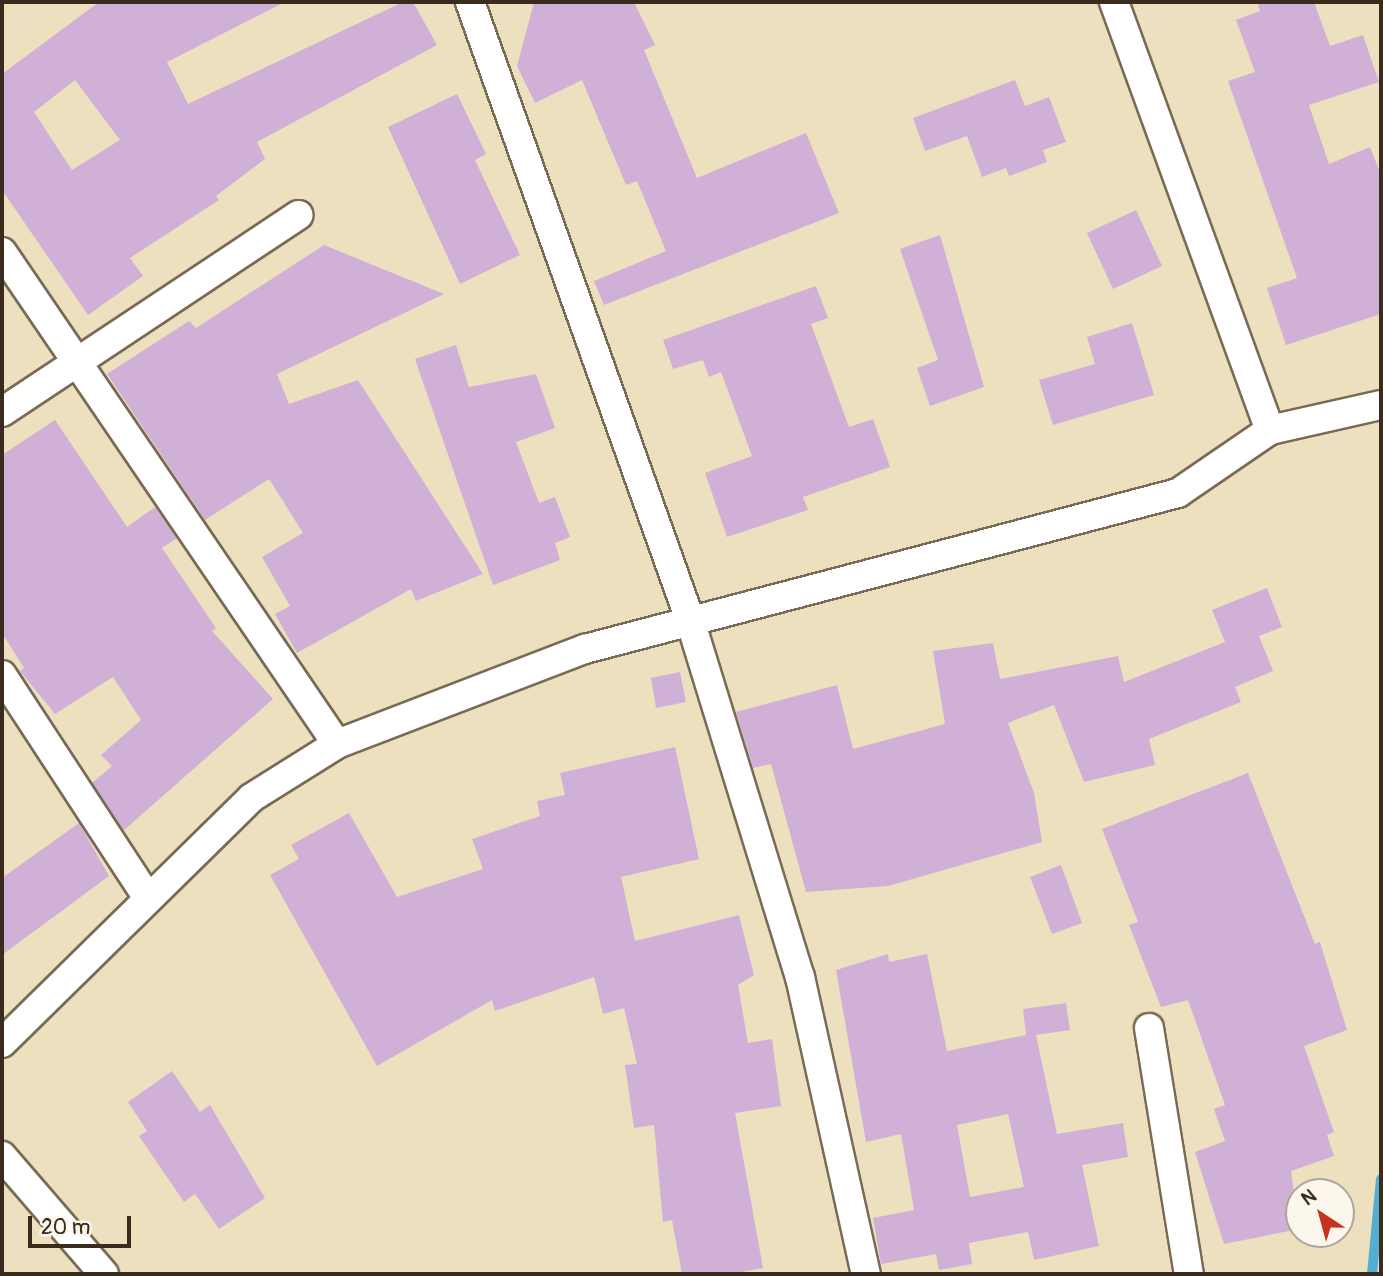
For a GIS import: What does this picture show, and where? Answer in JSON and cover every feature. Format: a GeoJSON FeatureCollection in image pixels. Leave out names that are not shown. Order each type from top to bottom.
{"type":"FeatureCollection","features":[{"type":"Feature","properties":{"kind":"street"},"geometry":{"type":"LineString","coordinates":[[470,2],[690,620],[800,977],[866,1274]]}},
{"type":"Feature","properties":{"kind":"street"},"geometry":{"type":"LineString","coordinates":[[1114,2],[1270,430]]}},
{"type":"Feature","properties":{"kind":"street"},"geometry":{"type":"LineString","coordinates":[[2,412],[298,215]]}},
{"type":"Feature","properties":{"kind":"street"},"geometry":{"type":"LineString","coordinates":[[2,252],[337,744]]}},
{"type":"Feature","properties":{"kind":"street"},"geometry":{"type":"LineString","coordinates":[[2,1043],[147,897],[251,798],[337,744],[572,654],[690,620],[1069,527],[1178,493],[1270,430],[1381,405]]}},
{"type":"Feature","properties":{"kind":"street"},"geometry":{"type":"LineString","coordinates":[[2,675],[147,897]]}},
{"type":"Feature","properties":{"kind":"street"},"geometry":{"type":"LineString","coordinates":[[1149,1028],[1189,1274]]}},
{"type":"Feature","properties":{"kind":"street"},"geometry":{"type":"LineString","coordinates":[[2,1156],[104,1274]]}},
{"type":"Feature","properties":{"kind":"building"},"geometry":{"type":"Polygon","coordinates":[[[99,2],[285,2],[167,62],[188,104],[403,2],[413,2],[437,45],[257,142],[265,159],[216,196],[219,200],[130,258],[143,276],[88,315],[2,190],[2,74],[99,2]],[[75,80],[34,112],[72,170],[120,140],[75,80]]]}},
{"type":"Feature","properties":{"kind":"building"},"geometry":{"type":"Polygon","coordinates":[[[534,2],[634,2],[655,45],[644,50],[697,178],[806,133],[839,213],[604,305],[594,281],[666,251],[637,181],[626,185],[582,80],[535,103],[517,66],[534,2]]]}},
{"type":"Feature","properties":{"kind":"building"},"geometry":{"type":"Polygon","coordinates":[[[1257,2],[1314,2],[1330,46],[1363,35],[1379,82],[1309,105],[1329,164],[1370,147],[1381,175],[1381,314],[1286,345],[1267,288],[1297,278],[1228,81],[1255,72],[1236,20],[1260,11],[1257,2]]]}},
{"type":"Feature","properties":{"kind":"building"},"geometry":{"type":"Polygon","coordinates":[[[1015,80],[1025,106],[1049,97],[1066,142],[1043,150],[1047,162],[1009,176],[1006,168],[982,177],[967,136],[925,151],[913,118],[1015,80]]]}},
{"type":"Feature","properties":{"kind":"building"},"geometry":{"type":"Polygon","coordinates":[[[457,94],[486,154],[475,160],[520,255],[460,284],[388,127],[457,94]]]}},
{"type":"Feature","properties":{"kind":"building"},"geometry":{"type":"Polygon","coordinates":[[[1136,210],[1162,266],[1113,289],[1087,233],[1136,210]]]}},
{"type":"Feature","properties":{"kind":"building"},"geometry":{"type":"Polygon","coordinates":[[[940,235],[984,387],[930,406],[917,368],[938,360],[900,249],[940,235]]]}},
{"type":"Feature","properties":{"kind":"building"},"geometry":{"type":"Polygon","coordinates":[[[324,245],[444,294],[277,374],[289,404],[358,380],[483,574],[416,601],[411,589],[297,653],[275,614],[290,606],[262,557],[303,533],[269,479],[205,520],[107,374],[189,321],[196,328],[324,245]]]}},
{"type":"Feature","properties":{"kind":"building"},"geometry":{"type":"Polygon","coordinates":[[[816,286],[828,318],[811,324],[849,427],[873,419],[890,467],[803,497],[808,510],[727,537],[705,473],[752,456],[721,372],[709,377],[703,360],[673,369],[663,340],[816,286]]]}},
{"type":"Feature","properties":{"kind":"building"},"geometry":{"type":"Polygon","coordinates":[[[1132,323],[1154,395],[1053,425],[1039,380],[1095,364],[1087,337],[1132,323]]]}},
{"type":"Feature","properties":{"kind":"building"},"geometry":{"type":"Polygon","coordinates":[[[456,345],[469,387],[536,374],[555,428],[516,442],[539,503],[555,497],[570,537],[555,543],[560,560],[493,585],[415,359],[456,345]]]}},
{"type":"Feature","properties":{"kind":"building"},"geometry":{"type":"Polygon","coordinates":[[[55,420],[127,527],[155,507],[177,538],[162,548],[216,628],[212,631],[273,699],[123,831],[92,783],[112,766],[101,755],[141,720],[113,677],[55,714],[20,671],[24,668],[2,633],[2,455],[55,420]]]}},
{"type":"Feature","properties":{"kind":"building"},"geometry":{"type":"Polygon","coordinates":[[[1267,588],[1282,627],[1259,636],[1273,671],[1235,687],[1241,702],[1149,739],[1155,765],[1084,782],[1054,705],[1008,723],[1034,793],[1042,842],[888,886],[806,892],[771,764],[753,768],[736,712],[837,685],[853,749],[945,724],[933,651],[993,643],[1000,679],[1118,656],[1124,682],[1225,642],[1212,610],[1267,588]]]}},
{"type":"Feature","properties":{"kind":"building"},"geometry":{"type":"Polygon","coordinates":[[[680,672],[686,702],[656,708],[651,678],[680,672]]]}},
{"type":"Feature","properties":{"kind":"building"},"geometry":{"type":"Polygon","coordinates":[[[675,747],[699,859],[621,877],[635,941],[739,915],[754,975],[738,985],[748,1043],[772,1039],[781,1106],[735,1113],[763,1268],[730,1274],[682,1274],[672,1220],[663,1222],[654,1125],[634,1128],[625,1065],[637,1064],[624,1008],[603,1014],[594,977],[495,1011],[492,1000],[377,1066],[270,875],[299,859],[291,845],[349,813],[397,897],[483,869],[472,839],[540,816],[537,801],[565,795],[560,773],[675,747]]]}},
{"type":"Feature","properties":{"kind":"building"},"geometry":{"type":"Polygon","coordinates":[[[1248,773],[1315,944],[1320,942],[1347,1030],[1304,1046],[1334,1132],[1327,1135],[1334,1156],[1291,1171],[1292,1178],[1285,1178],[1285,1232],[1224,1244],[1195,1152],[1225,1141],[1214,1109],[1225,1105],[1188,1000],[1161,1007],[1129,925],[1138,922],[1102,829],[1248,773]]]}},
{"type":"Feature","properties":{"kind":"building"},"geometry":{"type":"Polygon","coordinates":[[[79,823],[109,876],[2,955],[2,878],[79,823]]]}},
{"type":"Feature","properties":{"kind":"building"},"geometry":{"type":"Polygon","coordinates":[[[1061,865],[1082,923],[1052,934],[1030,877],[1061,865]]]}},
{"type":"Feature","properties":{"kind":"building"},"geometry":{"type":"Polygon","coordinates":[[[888,954],[889,962],[927,954],[947,1051],[1026,1035],[1023,1009],[1066,1003],[1070,1030],[1036,1035],[1057,1134],[1123,1123],[1128,1157],[1082,1165],[1099,1246],[1034,1260],[1028,1232],[969,1243],[972,1264],[939,1270],[936,1254],[881,1264],[873,1218],[914,1210],[901,1134],[866,1142],[836,970],[888,954]],[[1008,1114],[957,1125],[970,1197],[1024,1187],[1008,1114]]]}},
{"type":"Feature","properties":{"kind":"building"},"geometry":{"type":"Polygon","coordinates":[[[172,1071],[200,1112],[210,1105],[265,1198],[219,1229],[195,1194],[184,1202],[139,1136],[147,1131],[128,1102],[172,1071]]]}},
{"type":"Feature","properties":{"kind":"waterway"},"geometry":{"type":"LineString","coordinates":[[1372,1274],[1381,1179]]}}]}
